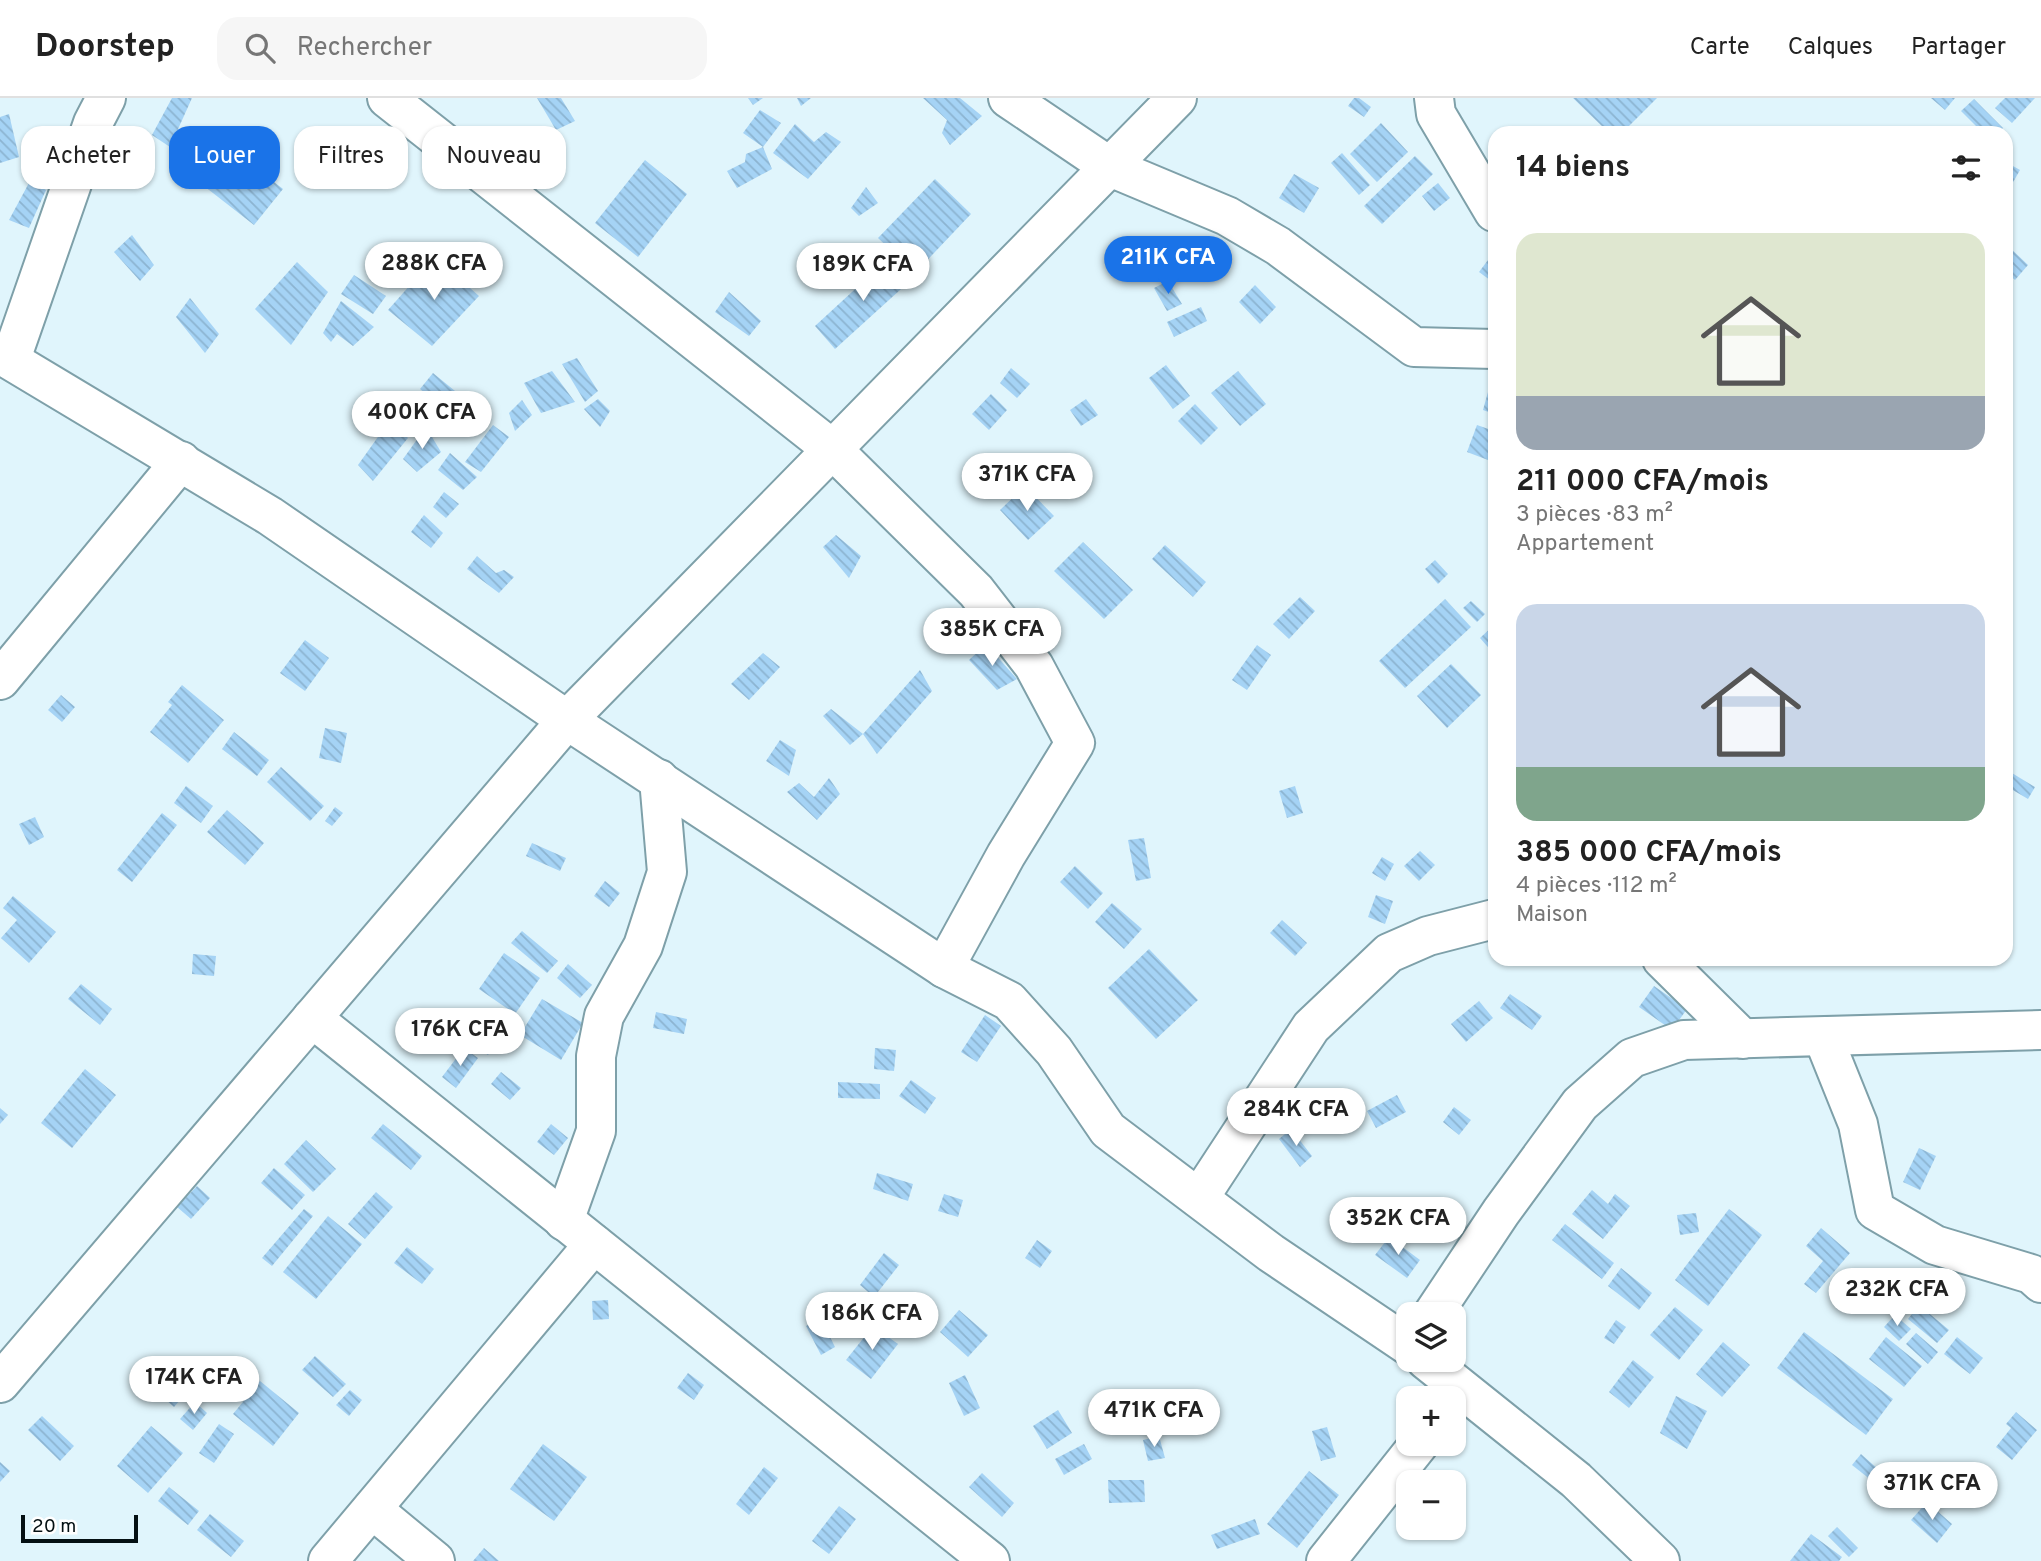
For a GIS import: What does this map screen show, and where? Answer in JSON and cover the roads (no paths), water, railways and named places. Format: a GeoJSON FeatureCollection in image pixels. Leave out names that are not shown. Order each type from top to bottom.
{"type":"FeatureCollection","features":[{"type":"Feature","properties":{"kind":"street"},"geometry":{"type":"LineString","coordinates":[[106,98],[93,123],[6,356],[270,516],[567,720],[944,968],[1009,1001],[1054,1051],[1108,1130],[1271,1253],[1396,1337]]}},
{"type":"Feature","properties":{"kind":"street"},"geometry":{"type":"LineString","coordinates":[[387,98],[832,449],[976,591],[1034,666],[1075,743],[1006,855],[944,968]]}},
{"type":"Feature","properties":{"kind":"street"},"geometry":{"type":"LineString","coordinates":[[1008,98],[1110,167],[1237,222],[1278,246],[1414,347],[1488,349]]}},
{"type":"Feature","properties":{"kind":"street"},"geometry":{"type":"LineString","coordinates":[[0,1383],[567,720],[1177,98]]}},
{"type":"Feature","properties":{"kind":"street"},"geometry":{"type":"LineString","coordinates":[[1434,98],[1436,114],[1488,202]]}},
{"type":"Feature","properties":{"kind":"street"},"geometry":{"type":"LineString","coordinates":[[0,680],[181,461]]}},
{"type":"Feature","properties":{"kind":"street"},"geometry":{"type":"LineString","coordinates":[[564,1221],[596,1131],[596,1056],[604,1016],[643,946],[667,872],[659,779]]}},
{"type":"Feature","properties":{"kind":"street"},"geometry":{"type":"LineString","coordinates":[[1199,1199],[1311,1027],[1369,971],[1389,953],[1428,936],[1488,921]]}},
{"type":"Feature","properties":{"kind":"street"},"geometry":{"type":"LineString","coordinates":[[1669,966],[1743,1039]]}},
{"type":"Feature","properties":{"kind":"street"},"geometry":{"type":"LineString","coordinates":[[312,1018],[990,1561]]}},
{"type":"Feature","properties":{"kind":"street"},"geometry":{"type":"LineString","coordinates":[[1441,1302],[1580,1104],[1632,1058],[1684,1040],[2041,1030]]}},
{"type":"Feature","properties":{"kind":"street"},"geometry":{"type":"LineString","coordinates":[[1824,1037],[1858,1124],[1875,1210],[1935,1245],[2031,1274],[2041,1283]]}},
{"type":"Feature","properties":{"kind":"street"},"geometry":{"type":"LineString","coordinates":[[328,1561],[594,1244]]}},
{"type":"Feature","properties":{"kind":"street"},"geometry":{"type":"LineString","coordinates":[[1437,1372],[1450,1386]]}},
{"type":"Feature","properties":{"kind":"street"},"geometry":{"type":"LineString","coordinates":[[1466,1400],[1576,1480],[1660,1561]]}},
{"type":"Feature","properties":{"kind":"street"},"geometry":{"type":"LineString","coordinates":[[1326,1561],[1409,1456]]}},
{"type":"Feature","properties":{"kind":"street"},"geometry":{"type":"LineString","coordinates":[[372,1508],[435,1561]]}}]}
